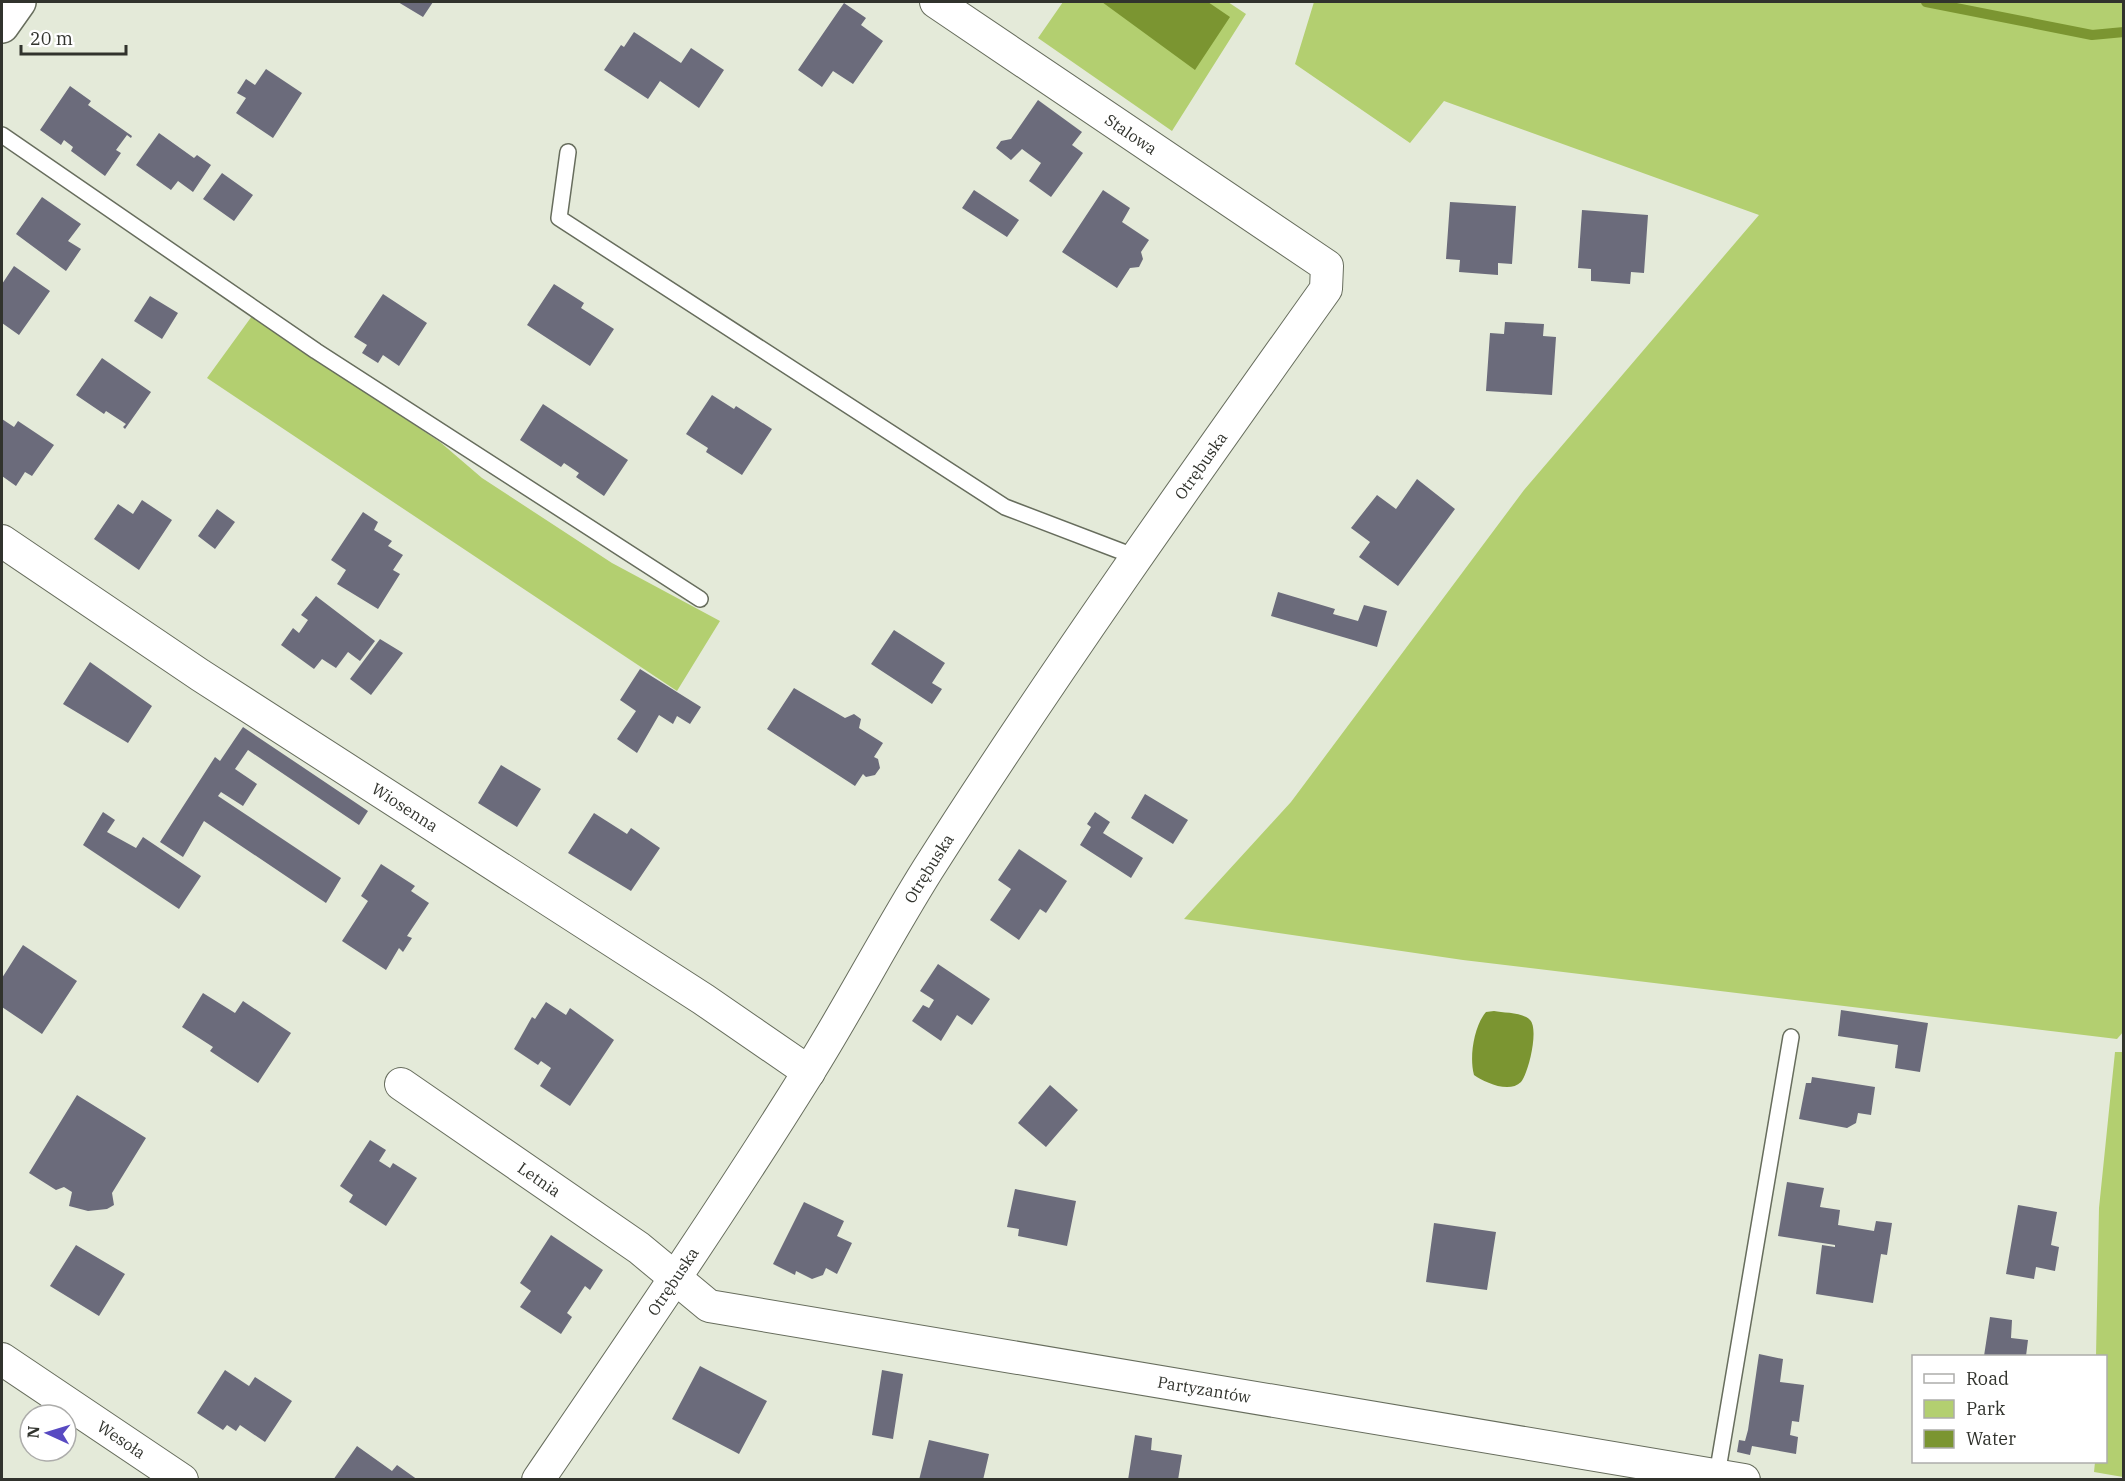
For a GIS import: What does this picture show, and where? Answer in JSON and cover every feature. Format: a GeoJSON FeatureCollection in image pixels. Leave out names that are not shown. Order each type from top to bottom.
{"type":"FeatureCollection","features":[{"type":"Feature","properties":{"kind":"main road"},"geometry":{"type":"LineString","coordinates":[[2,26],[19,2]]}},
{"type":"Feature","properties":{"kind":"street","name":"Stalowa"},"geometry":{"type":"LineString","coordinates":[[936,2],[1327,266]]}},
{"type":"Feature","properties":{"kind":"street","name":"Otrębuska"},"geometry":{"type":"LineString","coordinates":[[538,1479],[676,1278],[809,1072],[926,872],[1136,557],[1326,289],[1327,266]]}},
{"type":"Feature","properties":{"kind":"street","name":"Wiosenna"},"geometry":{"type":"LineString","coordinates":[[2,541],[200,675],[703,999],[809,1072]]}},
{"type":"Feature","properties":{"kind":"street","name":"Letnia"},"geometry":{"type":"LineString","coordinates":[[401,1084],[639,1248],[676,1278]]}},
{"type":"Feature","properties":{"kind":"street","name":"Partyzantów"},"geometry":{"type":"LineString","coordinates":[[676,1278],[709,1306],[1730,1477]]}},
{"type":"Feature","properties":{"kind":"street","name":"Wesoła"},"geometry":{"type":"LineString","coordinates":[[2,1359],[182,1479]]}},
{"type":"Feature","properties":{"kind":"lane"},"geometry":{"type":"LineString","coordinates":[[2,135],[316,351],[700,599]]}},
{"type":"Feature","properties":{"kind":"lane"},"geometry":{"type":"LineString","coordinates":[[568,152],[560,218],[1005,507],[1136,557]]}},
{"type":"Feature","properties":{"kind":"lane"},"geometry":{"type":"LineString","coordinates":[[1730,1477],[1791,1037]]}},
{"type":"Feature","properties":{"kind":"green space"},"geometry":{"type":"Polygon","coordinates":[[[1063,2],[1228,2],[1246,14],[1172,131],[1038,38],[1063,2]]]}},
{"type":"Feature","properties":{"kind":"green space"},"geometry":{"type":"Polygon","coordinates":[[[1314,2],[2123,2],[2124,1031],[2117,1039],[1463,960],[1184,919],[1291,802],[1524,490],[1759,215],[1444,101],[1410,143],[1295,64],[1314,2]]]}},
{"type":"Feature","properties":{"kind":"green space"},"geometry":{"type":"Polygon","coordinates":[[[252,316],[440,442],[482,478],[612,563],[720,621],[677,691],[207,378],[252,316]]]}},
{"type":"Feature","properties":{"kind":"green space"},"geometry":{"type":"Polygon","coordinates":[[[2115,1052],[2124,1052],[2123,1477],[2094,1472],[2095,1463],[2107,1463],[2107,1355],[2096,1355],[2099,1208],[2115,1052]]]}},
{"type":"Feature","properties":{"kind":"water"},"geometry":{"type":"Polygon","coordinates":[[[1102,2],[1208,2],[1230,17],[1195,70],[1102,2]]]}},
{"type":"Feature","properties":{"kind":"water"},"geometry":{"type":"Polygon","coordinates":[[[1494,1011],[1527,1017],[1533,1025],[1532,1051],[1527,1069],[1521,1082],[1510,1087],[1484,1081],[1474,1075],[1472,1060],[1478,1025],[1486,1012],[1494,1011]]]}},
{"type":"Feature","properties":{"kind":"building"},"geometry":{"type":"Polygon","coordinates":[[[398,2],[433,2],[423,17],[398,2]]]}},
{"type":"Feature","properties":{"kind":"building"},"geometry":{"type":"Polygon","coordinates":[[[844,3],[866,18],[861,25],[883,41],[853,84],[833,71],[822,87],[798,70],[844,3]]]}},
{"type":"Feature","properties":{"kind":"building"},"geometry":{"type":"Polygon","coordinates":[[[634,32],[681,63],[691,48],[724,70],[699,108],[660,81],[648,99],[604,70],[621,45],[624,47],[634,32]]]}},
{"type":"Feature","properties":{"kind":"building"},"geometry":{"type":"Polygon","coordinates":[[[266,69],[302,93],[273,138],[236,113],[246,98],[237,93],[246,79],[255,85],[266,69]]]}},
{"type":"Feature","properties":{"kind":"building"},"geometry":{"type":"Polygon","coordinates":[[[70,86],[91,101],[88,105],[132,136],[131,138],[127,135],[116,150],[121,153],[105,176],[71,151],[73,147],[64,140],[61,145],[40,130],[70,86]]]}},
{"type":"Feature","properties":{"kind":"building"},"geometry":{"type":"Polygon","coordinates":[[[1038,100],[1082,132],[1072,145],[1083,153],[1051,197],[1029,181],[1041,163],[1022,149],[1011,160],[996,148],[1001,141],[1011,139],[1038,100]]]}},
{"type":"Feature","properties":{"kind":"building"},"geometry":{"type":"Polygon","coordinates":[[[159,133],[194,158],[197,155],[211,165],[193,192],[178,181],[171,190],[136,165],[159,133]]]}},
{"type":"Feature","properties":{"kind":"building"},"geometry":{"type":"Polygon","coordinates":[[[222,173],[253,195],[234,221],[203,199],[222,173]]]}},
{"type":"Feature","properties":{"kind":"building"},"geometry":{"type":"Polygon","coordinates":[[[974,190],[1019,220],[1007,237],[962,208],[974,190]]]}},
{"type":"Feature","properties":{"kind":"building"},"geometry":{"type":"Polygon","coordinates":[[[1103,190],[1130,208],[1122,222],[1149,240],[1141,252],[1143,259],[1139,267],[1130,268],[1117,288],[1062,252],[1103,190]]]}},
{"type":"Feature","properties":{"kind":"building"},"geometry":{"type":"Polygon","coordinates":[[[42,197],[81,224],[68,241],[81,249],[66,271],[16,234],[42,197]]]}},
{"type":"Feature","properties":{"kind":"building"},"geometry":{"type":"Polygon","coordinates":[[[1450,202],[1516,206],[1512,264],[1498,263],[1498,275],[1459,272],[1460,260],[1446,259],[1450,202]]]}},
{"type":"Feature","properties":{"kind":"building"},"geometry":{"type":"Polygon","coordinates":[[[1582,210],[1648,215],[1644,273],[1631,272],[1630,284],[1591,281],[1591,269],[1578,268],[1582,210]]]}},
{"type":"Feature","properties":{"kind":"building"},"geometry":{"type":"Polygon","coordinates":[[[14,266],[50,291],[19,335],[2,323],[2,284],[14,266]]]}},
{"type":"Feature","properties":{"kind":"building"},"geometry":{"type":"Polygon","coordinates":[[[554,284],[584,303],[581,308],[614,329],[590,366],[527,325],[554,284]]]}},
{"type":"Feature","properties":{"kind":"building"},"geometry":{"type":"Polygon","coordinates":[[[383,294],[427,323],[399,366],[383,355],[378,363],[362,353],[367,345],[354,337],[383,294]]]}},
{"type":"Feature","properties":{"kind":"building"},"geometry":{"type":"Polygon","coordinates":[[[150,296],[178,313],[162,339],[134,321],[150,296]]]}},
{"type":"Feature","properties":{"kind":"building"},"geometry":{"type":"Polygon","coordinates":[[[1505,322],[1544,324],[1543,336],[1556,337],[1552,395],[1486,391],[1490,333],[1504,334],[1505,322]]]}},
{"type":"Feature","properties":{"kind":"building"},"geometry":{"type":"Polygon","coordinates":[[[102,358],[151,392],[125,429],[123,427],[126,424],[106,411],[104,414],[76,395],[102,358]]]}},
{"type":"Feature","properties":{"kind":"building"},"geometry":{"type":"Polygon","coordinates":[[[712,395],[734,409],[736,406],[772,429],[742,475],[706,452],[708,448],[686,434],[712,395]]]}},
{"type":"Feature","properties":{"kind":"building"},"geometry":{"type":"Polygon","coordinates":[[[543,404],[628,460],[604,496],[576,477],[579,473],[564,463],[561,467],[520,440],[543,404]]]}},
{"type":"Feature","properties":{"kind":"building"},"geometry":{"type":"Polygon","coordinates":[[[2,419],[14,427],[18,421],[54,445],[32,476],[25,472],[16,486],[2,476],[2,419]]]}},
{"type":"Feature","properties":{"kind":"building"},"geometry":{"type":"Polygon","coordinates":[[[1417,479],[1455,509],[1398,586],[1359,557],[1370,542],[1351,528],[1377,495],[1396,509],[1417,479]]]}},
{"type":"Feature","properties":{"kind":"building"},"geometry":{"type":"Polygon","coordinates":[[[142,500],[172,520],[139,570],[94,539],[118,504],[133,514],[142,500]]]}},
{"type":"Feature","properties":{"kind":"building"},"geometry":{"type":"Polygon","coordinates":[[[217,509],[235,522],[215,549],[198,536],[217,509]]]}},
{"type":"Feature","properties":{"kind":"building"},"geometry":{"type":"Polygon","coordinates":[[[363,512],[378,522],[374,530],[392,541],[388,546],[403,555],[393,570],[400,574],[378,609],[337,584],[346,570],[331,560],[363,512]]]}},
{"type":"Feature","properties":{"kind":"building"},"geometry":{"type":"Polygon","coordinates":[[[1278,592],[1335,609],[1333,614],[1358,621],[1364,605],[1387,611],[1377,647],[1271,616],[1278,592]]]}},
{"type":"Feature","properties":{"kind":"building"},"geometry":{"type":"Polygon","coordinates":[[[316,596],[375,641],[360,661],[348,652],[336,668],[322,659],[314,669],[281,645],[293,628],[299,633],[308,620],[301,615],[316,596]]]}},
{"type":"Feature","properties":{"kind":"building"},"geometry":{"type":"Polygon","coordinates":[[[894,630],[945,663],[932,683],[942,689],[932,704],[871,664],[894,630]]]}},
{"type":"Feature","properties":{"kind":"building"},"geometry":{"type":"Polygon","coordinates":[[[380,639],[403,653],[371,695],[350,679],[380,639]]]}},
{"type":"Feature","properties":{"kind":"building"},"geometry":{"type":"Polygon","coordinates":[[[90,662],[152,706],[128,743],[63,704],[90,662]]]}},
{"type":"Feature","properties":{"kind":"building"},"geometry":{"type":"Polygon","coordinates":[[[640,669],[701,707],[690,724],[677,716],[673,724],[659,715],[637,753],[617,739],[636,711],[620,700],[640,669]]]}},
{"type":"Feature","properties":{"kind":"building"},"geometry":{"type":"Polygon","coordinates":[[[794,688],[845,718],[854,714],[861,719],[859,728],[883,743],[874,757],[878,759],[880,768],[875,775],[866,777],[863,774],[855,786],[767,729],[794,688]]]}},
{"type":"Feature","properties":{"kind":"building"},"geometry":{"type":"Polygon","coordinates":[[[243,727],[368,811],[359,825],[248,750],[235,769],[257,784],[243,806],[221,792],[218,796],[341,878],[326,903],[204,821],[183,857],[160,842],[215,757],[220,761],[243,727]]]}},
{"type":"Feature","properties":{"kind":"building"},"geometry":{"type":"Polygon","coordinates":[[[501,765],[541,789],[517,827],[478,803],[501,765]]]}},
{"type":"Feature","properties":{"kind":"building"},"geometry":{"type":"Polygon","coordinates":[[[1145,794],[1188,820],[1173,844],[1131,818],[1145,794]]]}},
{"type":"Feature","properties":{"kind":"building"},"geometry":{"type":"Polygon","coordinates":[[[103,812],[115,820],[107,832],[136,848],[143,837],[201,876],[179,909],[83,845],[103,812]]]}},
{"type":"Feature","properties":{"kind":"building"},"geometry":{"type":"Polygon","coordinates":[[[1095,812],[1110,822],[1103,833],[1143,858],[1131,878],[1080,845],[1091,827],[1087,824],[1095,812]]]}},
{"type":"Feature","properties":{"kind":"building"},"geometry":{"type":"Polygon","coordinates":[[[594,813],[627,834],[631,828],[660,848],[631,891],[568,853],[594,813]]]}},
{"type":"Feature","properties":{"kind":"building"},"geometry":{"type":"Polygon","coordinates":[[[1019,849],[1067,881],[1046,913],[1040,909],[1019,940],[990,920],[1011,889],[998,880],[1019,849]]]}},
{"type":"Feature","properties":{"kind":"building"},"geometry":{"type":"Polygon","coordinates":[[[381,864],[415,886],[411,891],[429,903],[407,936],[412,938],[403,952],[399,948],[386,970],[342,941],[368,901],[361,896],[381,864]]]}},
{"type":"Feature","properties":{"kind":"building"},"geometry":{"type":"Polygon","coordinates":[[[23,945],[77,981],[42,1034],[2,1007],[2,978],[23,945]]]}},
{"type":"Feature","properties":{"kind":"building"},"geometry":{"type":"Polygon","coordinates":[[[938,964],[990,999],[972,1025],[957,1015],[941,1041],[912,1021],[923,1005],[929,1008],[934,1000],[920,991],[938,964]]]}},
{"type":"Feature","properties":{"kind":"building"},"geometry":{"type":"Polygon","coordinates":[[[203,993],[235,1013],[243,1001],[291,1033],[258,1083],[210,1051],[213,1047],[182,1027],[203,993]]]}},
{"type":"Feature","properties":{"kind":"building"},"geometry":{"type":"Polygon","coordinates":[[[546,1002],[566,1015],[570,1008],[614,1040],[570,1106],[540,1086],[551,1068],[541,1061],[538,1065],[514,1049],[532,1017],[535,1019],[546,1002]]]}},
{"type":"Feature","properties":{"kind":"building"},"geometry":{"type":"Polygon","coordinates":[[[1841,1010],[1928,1023],[1920,1072],[1895,1068],[1898,1045],[1838,1036],[1841,1010]]]}},
{"type":"Feature","properties":{"kind":"building"},"geometry":{"type":"Polygon","coordinates":[[[1812,1077],[1875,1087],[1871,1115],[1858,1113],[1856,1123],[1847,1128],[1799,1119],[1806,1083],[1811,1083],[1812,1077]]]}},
{"type":"Feature","properties":{"kind":"building"},"geometry":{"type":"Polygon","coordinates":[[[1050,1085],[1078,1110],[1046,1147],[1018,1123],[1050,1085]]]}},
{"type":"Feature","properties":{"kind":"building"},"geometry":{"type":"Polygon","coordinates":[[[77,1095],[146,1138],[112,1193],[114,1205],[107,1209],[88,1211],[69,1206],[72,1192],[64,1187],[56,1190],[29,1173],[77,1095]]]}},
{"type":"Feature","properties":{"kind":"building"},"geometry":{"type":"Polygon","coordinates":[[[370,1140],[386,1150],[379,1161],[390,1168],[393,1163],[417,1178],[386,1226],[349,1202],[353,1195],[340,1186],[370,1140]]]}},
{"type":"Feature","properties":{"kind":"building"},"geometry":{"type":"Polygon","coordinates":[[[1787,1182],[1824,1188],[1820,1207],[1840,1210],[1838,1225],[1874,1231],[1876,1221],[1892,1223],[1887,1255],[1881,1254],[1873,1303],[1816,1294],[1822,1245],[1835,1247],[1835,1245],[1778,1236],[1787,1182]]]}},
{"type":"Feature","properties":{"kind":"building"},"geometry":{"type":"Polygon","coordinates":[[[1015,1189],[1076,1201],[1067,1246],[1018,1236],[1019,1229],[1007,1227],[1015,1189]]]}},
{"type":"Feature","properties":{"kind":"building"},"geometry":{"type":"Polygon","coordinates":[[[804,1202],[844,1221],[837,1236],[852,1243],[837,1274],[826,1268],[823,1275],[812,1279],[796,1271],[795,1275],[773,1264],[804,1202]]]}},
{"type":"Feature","properties":{"kind":"building"},"geometry":{"type":"Polygon","coordinates":[[[2018,1205],[2057,1212],[2051,1245],[2059,1247],[2055,1271],[2036,1267],[2034,1279],[2006,1274],[2018,1205]]]}},
{"type":"Feature","properties":{"kind":"building"},"geometry":{"type":"Polygon","coordinates":[[[1434,1223],[1496,1232],[1487,1290],[1426,1282],[1434,1223]]]}},
{"type":"Feature","properties":{"kind":"building"},"geometry":{"type":"Polygon","coordinates":[[[551,1235],[603,1270],[590,1290],[585,1286],[567,1313],[572,1317],[561,1334],[520,1307],[531,1291],[520,1283],[551,1235]]]}},
{"type":"Feature","properties":{"kind":"building"},"geometry":{"type":"Polygon","coordinates":[[[76,1245],[125,1274],[99,1316],[50,1286],[76,1245]]]}},
{"type":"Feature","properties":{"kind":"building"},"geometry":{"type":"Polygon","coordinates":[[[1990,1317],[2012,1320],[2011,1338],[2028,1340],[2026,1355],[1984,1355],[1990,1317]]]}},
{"type":"Feature","properties":{"kind":"building"},"geometry":{"type":"Polygon","coordinates":[[[1759,1354],[1783,1359],[1780,1382],[1804,1385],[1799,1422],[1792,1421],[1790,1435],[1798,1437],[1796,1454],[1752,1446],[1750,1455],[1737,1452],[1739,1440],[1745,1441],[1748,1430],[1759,1354]]]}},
{"type":"Feature","properties":{"kind":"building"},"geometry":{"type":"Polygon","coordinates":[[[700,1366],[767,1401],[739,1454],[672,1419],[700,1366]]]}},
{"type":"Feature","properties":{"kind":"building"},"geometry":{"type":"Polygon","coordinates":[[[225,1370],[249,1386],[255,1377],[292,1401],[265,1442],[240,1425],[236,1431],[227,1425],[223,1430],[197,1413],[225,1370]]]}},
{"type":"Feature","properties":{"kind":"building"},"geometry":{"type":"Polygon","coordinates":[[[882,1370],[903,1374],[893,1439],[872,1435],[882,1370]]]}},
{"type":"Feature","properties":{"kind":"building"},"geometry":{"type":"Polygon","coordinates":[[[1135,1435],[1152,1438],[1151,1450],[1182,1455],[1178,1480],[1128,1480],[1135,1435]]]}},
{"type":"Feature","properties":{"kind":"building"},"geometry":{"type":"Polygon","coordinates":[[[929,1440],[989,1454],[983,1480],[919,1480],[929,1440]]]}},
{"type":"Feature","properties":{"kind":"building"},"geometry":{"type":"Polygon","coordinates":[[[357,1446],[392,1471],[397,1465],[418,1480],[333,1480],[357,1446]]]}},
{"type":"Feature","properties":{"kind":"waterway"},"geometry":{"type":"LineString","coordinates":[[1926,2],[2092,35],[2124,32]]}}]}
